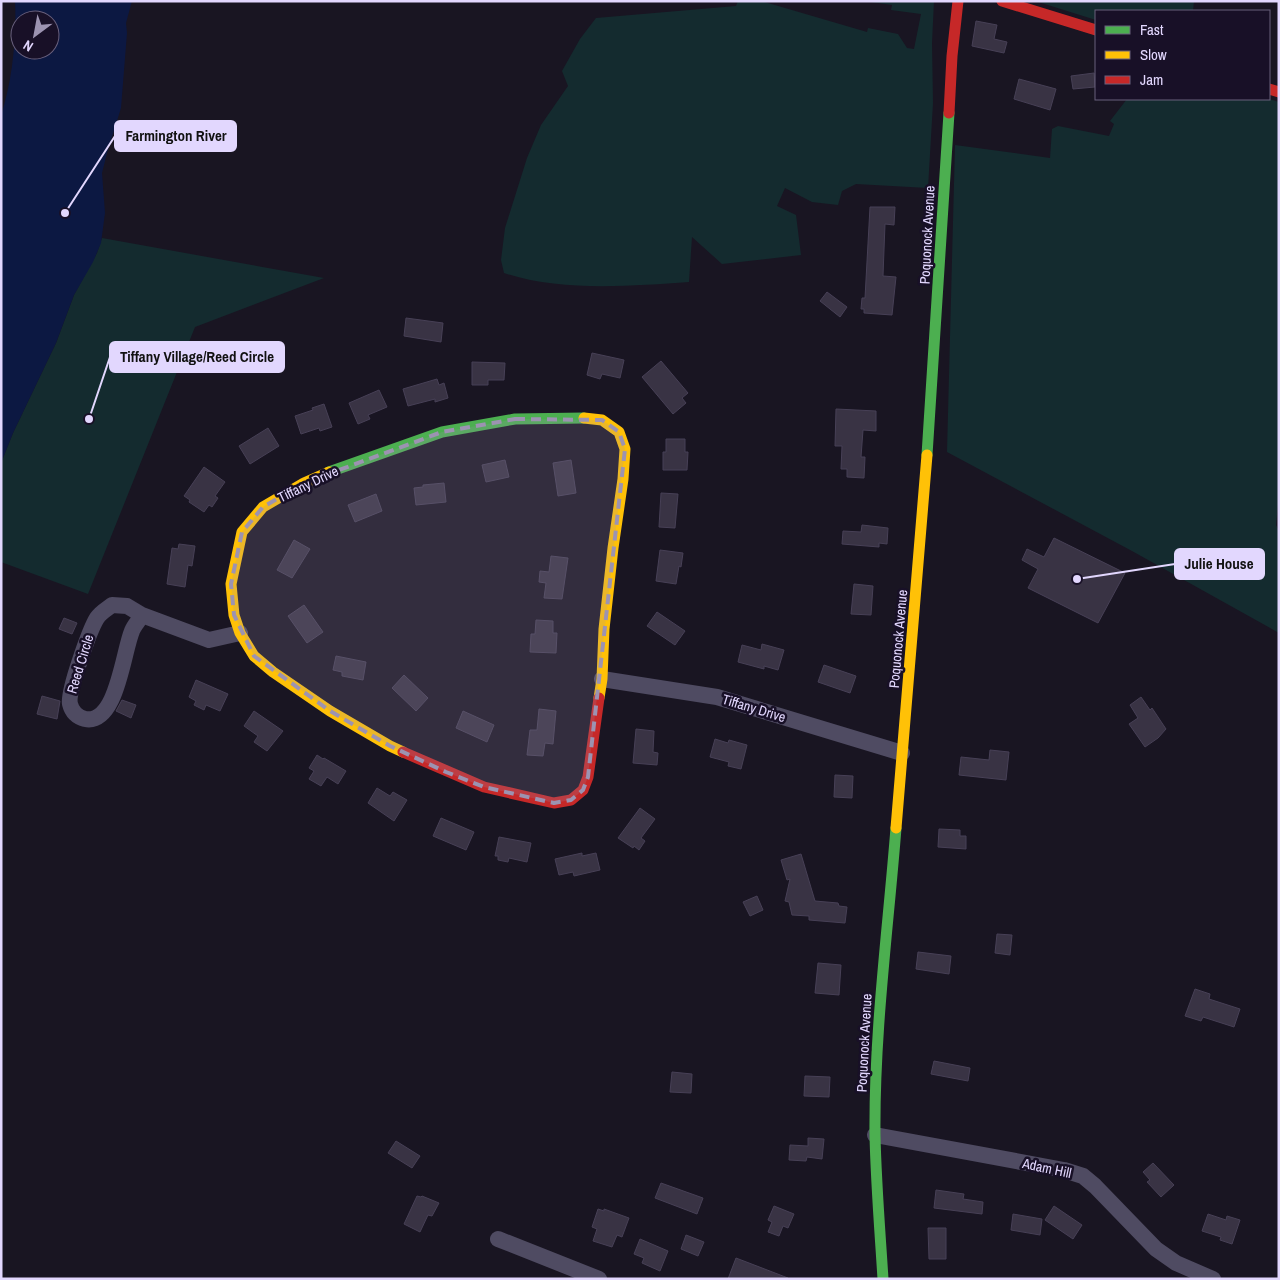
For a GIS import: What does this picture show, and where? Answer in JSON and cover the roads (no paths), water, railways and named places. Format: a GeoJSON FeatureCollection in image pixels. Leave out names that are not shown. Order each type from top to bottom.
{"type":"FeatureCollection","features":[{"type":"Feature","properties":{"kind":"street","name":"Poquonock Avenue"},"geometry":{"type":"LineString","coordinates":[[883,1279],[875,1135],[882,970],[922,525],[941,258],[951,74],[958,1]]}},
{"type":"Feature","properties":{"kind":"street"},"geometry":{"type":"LineString","coordinates":[[1002,1],[1095,30]]}},
{"type":"Feature","properties":{"kind":"street","name":"Tiffany Drive"},"geometry":{"type":"LineString","coordinates":[[515,419],[602,420],[619,432],[625,449],[605,620],[602,679],[588,777],[583,790],[571,800],[554,803],[484,787],[390,746],[330,711],[273,672],[254,656],[240,633],[234,615],[231,584],[242,532],[263,507],[296,488],[352,463],[442,432],[515,419]]}},
{"type":"Feature","properties":{"kind":"street","name":"Reed Circle"},"geometry":{"type":"LineString","coordinates":[[142,615],[132,630],[112,701],[101,716],[88,719],[80,717],[72,711],[68,698],[92,626],[99,615],[112,605],[127,606],[142,615],[209,640],[240,633]]}},
{"type":"Feature","properties":{"kind":"street","name":"Tiffany Drive"},"geometry":{"type":"LineString","coordinates":[[602,679],[717,697],[902,753]]}},
{"type":"Feature","properties":{"kind":"street","name":"Adam Hill"},"geometry":{"type":"LineString","coordinates":[[875,1135],[1064,1170],[1082,1176],[1095,1186],[1156,1249],[1176,1263],[1214,1279]]}},
{"type":"Feature","properties":{"kind":"street"},"geometry":{"type":"LineString","coordinates":[[498,1239],[599,1279]]}},
{"type":"Feature","properties":{"kind":"water"},"geometry":{"type":"Polygon","coordinates":[[[15,1],[132,1],[126,23],[127,33],[121,108],[102,173],[105,213],[101,243],[93,262],[74,295],[56,343],[13,433],[1,463],[1,115],[12,60],[60,60],[60,10],[15,10],[15,1]]]}},
{"type":"Feature","properties":{"kind":"place","name":"Farmington River"},"geometry":{"type":"Point","coordinates":[65,213]}},
{"type":"Feature","properties":{"kind":"place","name":"Tiffany Village/Reed Circle"},"geometry":{"type":"Point","coordinates":[89,419]}},
{"type":"Feature","properties":{"kind":"place","name":"Julie House"},"geometry":{"type":"Point","coordinates":[1077,579]}}]}
